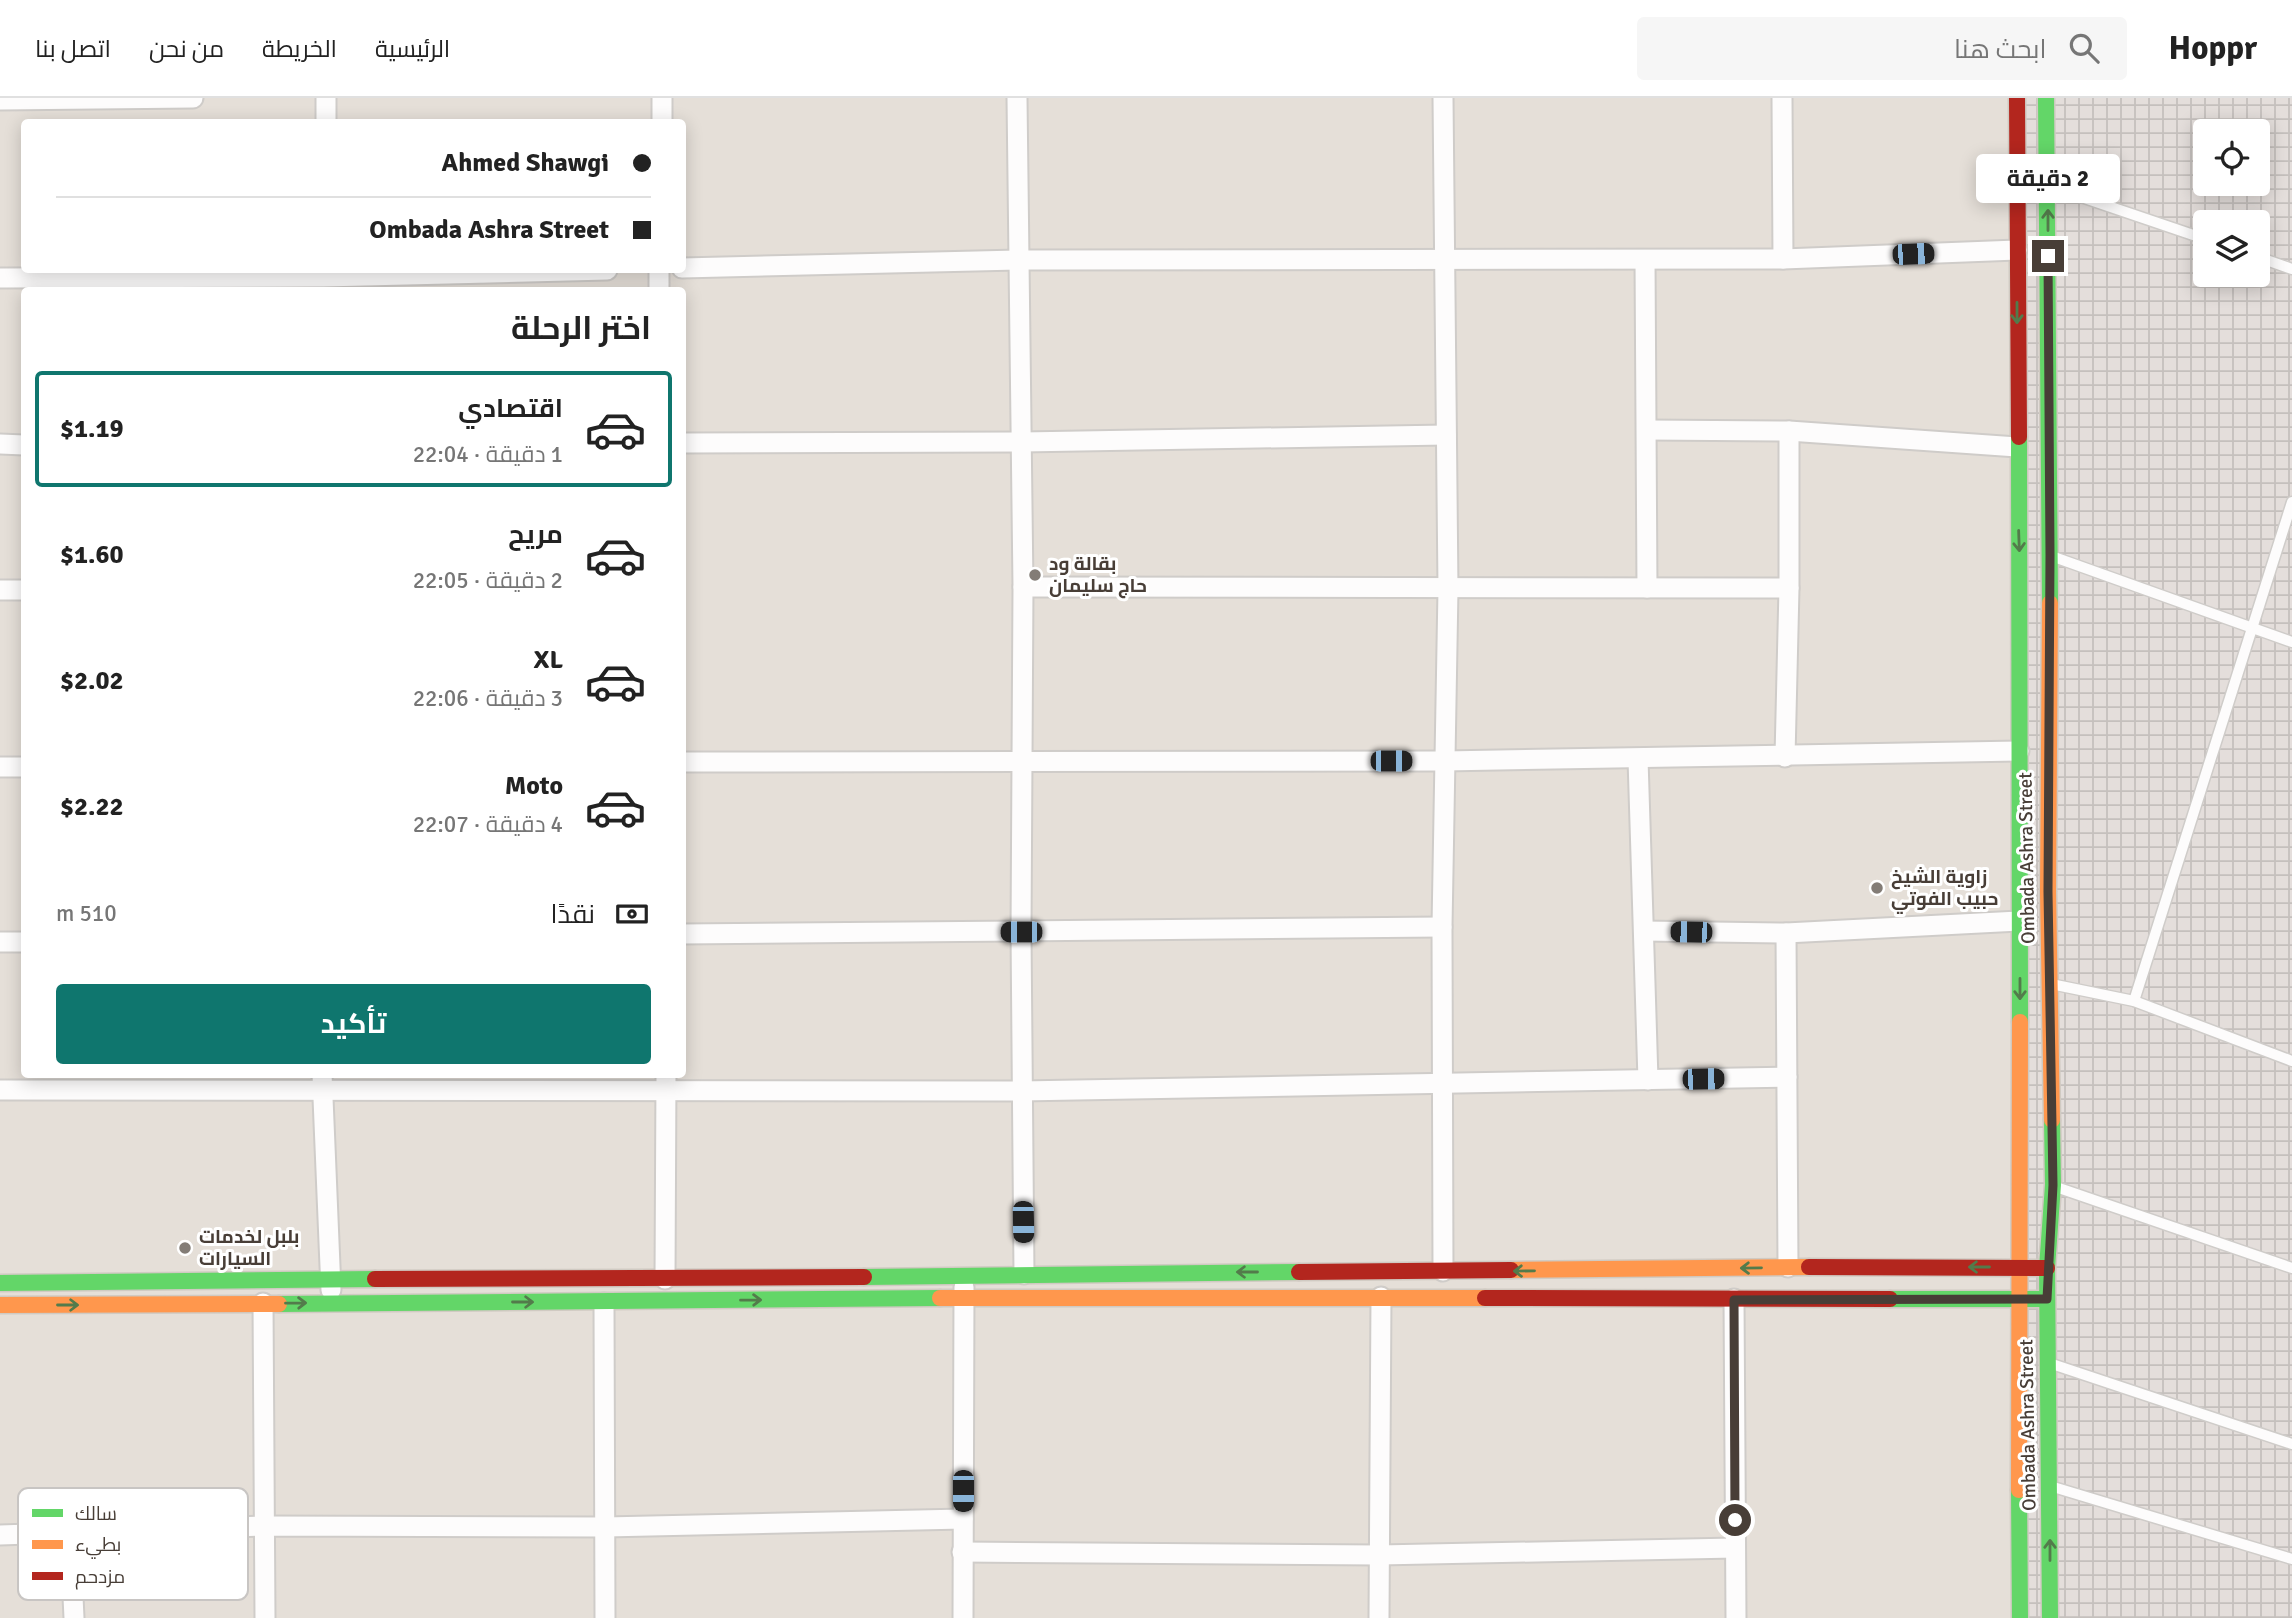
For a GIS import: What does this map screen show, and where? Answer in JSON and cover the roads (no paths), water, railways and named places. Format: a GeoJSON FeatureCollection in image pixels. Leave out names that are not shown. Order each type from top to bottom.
{"type":"FeatureCollection","features":[{"type":"Feature","properties":{"kind":"main road","name":"Ombada Ashra Street"},"geometry":{"type":"LineString","coordinates":[[2017,98],[2020,1618]]}},
{"type":"Feature","properties":{"kind":"main road","name":"Ombada Ashra Street"},"geometry":{"type":"LineString","coordinates":[[2046,98],[2050,555],[2048,816],[2053,1185],[2047,1268],[2050,1618]]}},
{"type":"Feature","properties":{"kind":"main road"},"geometry":{"type":"LineString","coordinates":[[0,1283],[1788,1267],[2047,1268]]}},
{"type":"Feature","properties":{"kind":"main road"},"geometry":{"type":"LineString","coordinates":[[1280,1272],[1280,1297]]}},
{"type":"Feature","properties":{"kind":"main road"},"geometry":{"type":"LineString","coordinates":[[0,1306],[964,1298],[2047,1299]]}},
{"type":"Feature","properties":{"kind":"street"},"geometry":{"type":"LineString","coordinates":[[0,100],[193,98]]}},
{"type":"Feature","properties":{"kind":"street"},"geometry":{"type":"LineString","coordinates":[[326,98],[326,119]]}},
{"type":"Feature","properties":{"kind":"street"},"geometry":{"type":"LineString","coordinates":[[662,98],[662,119]]}},
{"type":"Feature","properties":{"kind":"street"},"geometry":{"type":"LineString","coordinates":[[1017,98],[1023,587],[1021,1091],[1024,1274]]}},
{"type":"Feature","properties":{"kind":"street"},"geometry":{"type":"LineString","coordinates":[[1443,98],[1448,589],[1444,761],[1443,1272]]}},
{"type":"Feature","properties":{"kind":"street"},"geometry":{"type":"LineString","coordinates":[[1782,98],[1783,259]]}},
{"type":"Feature","properties":{"kind":"street"},"geometry":{"type":"LineString","coordinates":[[686,268],[1019,260],[1644,261],[2017,250]]}},
{"type":"Feature","properties":{"kind":"street"},"geometry":{"type":"LineString","coordinates":[[1644,261],[1647,588]]}},
{"type":"Feature","properties":{"kind":"street"},"geometry":{"type":"LineString","coordinates":[[0,278],[136,284],[512,273]]}},
{"type":"Feature","properties":{"kind":"street"},"geometry":{"type":"LineString","coordinates":[[1647,430],[1789,431],[2017,447]]}},
{"type":"Feature","properties":{"kind":"street"},"geometry":{"type":"LineString","coordinates":[[1785,757],[1789,431]]}},
{"type":"Feature","properties":{"kind":"street"},"geometry":{"type":"LineString","coordinates":[[686,443],[1022,442],[1446,435]]}},
{"type":"Feature","properties":{"kind":"street"},"geometry":{"type":"LineString","coordinates":[[0,444],[21,445]]}},
{"type":"Feature","properties":{"kind":"street"},"geometry":{"type":"LineString","coordinates":[[1023,587],[1789,588]]}},
{"type":"Feature","properties":{"kind":"street"},"geometry":{"type":"LineString","coordinates":[[0,590],[21,590]]}},
{"type":"Feature","properties":{"kind":"street"},"geometry":{"type":"LineString","coordinates":[[686,762],[1444,761],[2019,751]]}},
{"type":"Feature","properties":{"kind":"street"},"geometry":{"type":"LineString","coordinates":[[1638,759],[1648,1080]]}},
{"type":"Feature","properties":{"kind":"street"},"geometry":{"type":"LineString","coordinates":[[0,768],[21,767]]}},
{"type":"Feature","properties":{"kind":"street"},"geometry":{"type":"LineString","coordinates":[[1644,931],[1786,933],[2020,921]]}},
{"type":"Feature","properties":{"kind":"street"},"geometry":{"type":"LineString","coordinates":[[686,934],[1443,927]]}},
{"type":"Feature","properties":{"kind":"street"},"geometry":{"type":"LineString","coordinates":[[1786,933],[1788,1267]]}},
{"type":"Feature","properties":{"kind":"street"},"geometry":{"type":"LineString","coordinates":[[0,942],[21,942]]}},
{"type":"Feature","properties":{"kind":"street"},"geometry":{"type":"LineString","coordinates":[[0,1090],[128,1083],[666,1082],[1021,1091],[1787,1077]]}},
{"type":"Feature","properties":{"kind":"street"},"geometry":{"type":"LineString","coordinates":[[321,1082],[331,1303]]}},
{"type":"Feature","properties":{"kind":"street"},"geometry":{"type":"LineString","coordinates":[[666,1082],[666,1279]]}},
{"type":"Feature","properties":{"kind":"street"},"geometry":{"type":"LineString","coordinates":[[963,1275],[963,1618]]}},
{"type":"Feature","properties":{"kind":"street"},"geometry":{"type":"LineString","coordinates":[[1379,1618],[1381,1297]]}},
{"type":"Feature","properties":{"kind":"street"},"geometry":{"type":"LineString","coordinates":[[1734,1300],[1736,1618]]}},
{"type":"Feature","properties":{"kind":"street"},"geometry":{"type":"LineString","coordinates":[[262,1303],[265,1618]]}},
{"type":"Feature","properties":{"kind":"street"},"geometry":{"type":"LineString","coordinates":[[604,1303],[606,1618]]}},
{"type":"Feature","properties":{"kind":"street"},"geometry":{"type":"LineString","coordinates":[[248,1526],[605,1527],[963,1519]]}},
{"type":"Feature","properties":{"kind":"street"},"geometry":{"type":"LineString","coordinates":[[0,1535],[18,1534]]}},
{"type":"Feature","properties":{"kind":"street"},"geometry":{"type":"LineString","coordinates":[[962,1552],[1379,1555],[1735,1548]]}},
{"type":"Feature","properties":{"kind":"street"},"geometry":{"type":"LineString","coordinates":[[73,1600],[74,1618]]}},
{"type":"Feature","properties":{"kind":"lane"},"geometry":{"type":"LineString","coordinates":[[2048,186],[2193,235]]}},
{"type":"Feature","properties":{"kind":"lane"},"geometry":{"type":"LineString","coordinates":[[2270,261],[2292,269]]}},
{"type":"Feature","properties":{"kind":"lane"},"geometry":{"type":"LineString","coordinates":[[2134,1001],[2292,502]]}},
{"type":"Feature","properties":{"kind":"lane"},"geometry":{"type":"LineString","coordinates":[[2050,555],[2292,642]]}},
{"type":"Feature","properties":{"kind":"lane"},"geometry":{"type":"LineString","coordinates":[[2050,984],[2134,1001],[2292,1061]]}},
{"type":"Feature","properties":{"kind":"lane"},"geometry":{"type":"LineString","coordinates":[[2053,1185],[2292,1268]]}},
{"type":"Feature","properties":{"kind":"lane"},"geometry":{"type":"LineString","coordinates":[[2048,1363],[2292,1444]]}},
{"type":"Feature","properties":{"kind":"lane"},"geometry":{"type":"LineString","coordinates":[[2050,1486],[2292,1559]]}},
{"type":"Feature","properties":{"kind":"place","name":"بقالة ود حاج سليمان"},"geometry":{"type":"Point","coordinates":[1035,575]}},
{"type":"Feature","properties":{"kind":"place","name":"زاوية الشيخ حبيب الفوتي"},"geometry":{"type":"Point","coordinates":[1877,888]}},
{"type":"Feature","properties":{"kind":"place","name":"بلبل لخدمات السيارات"},"geometry":{"type":"Point","coordinates":[185,1248]}}]}
